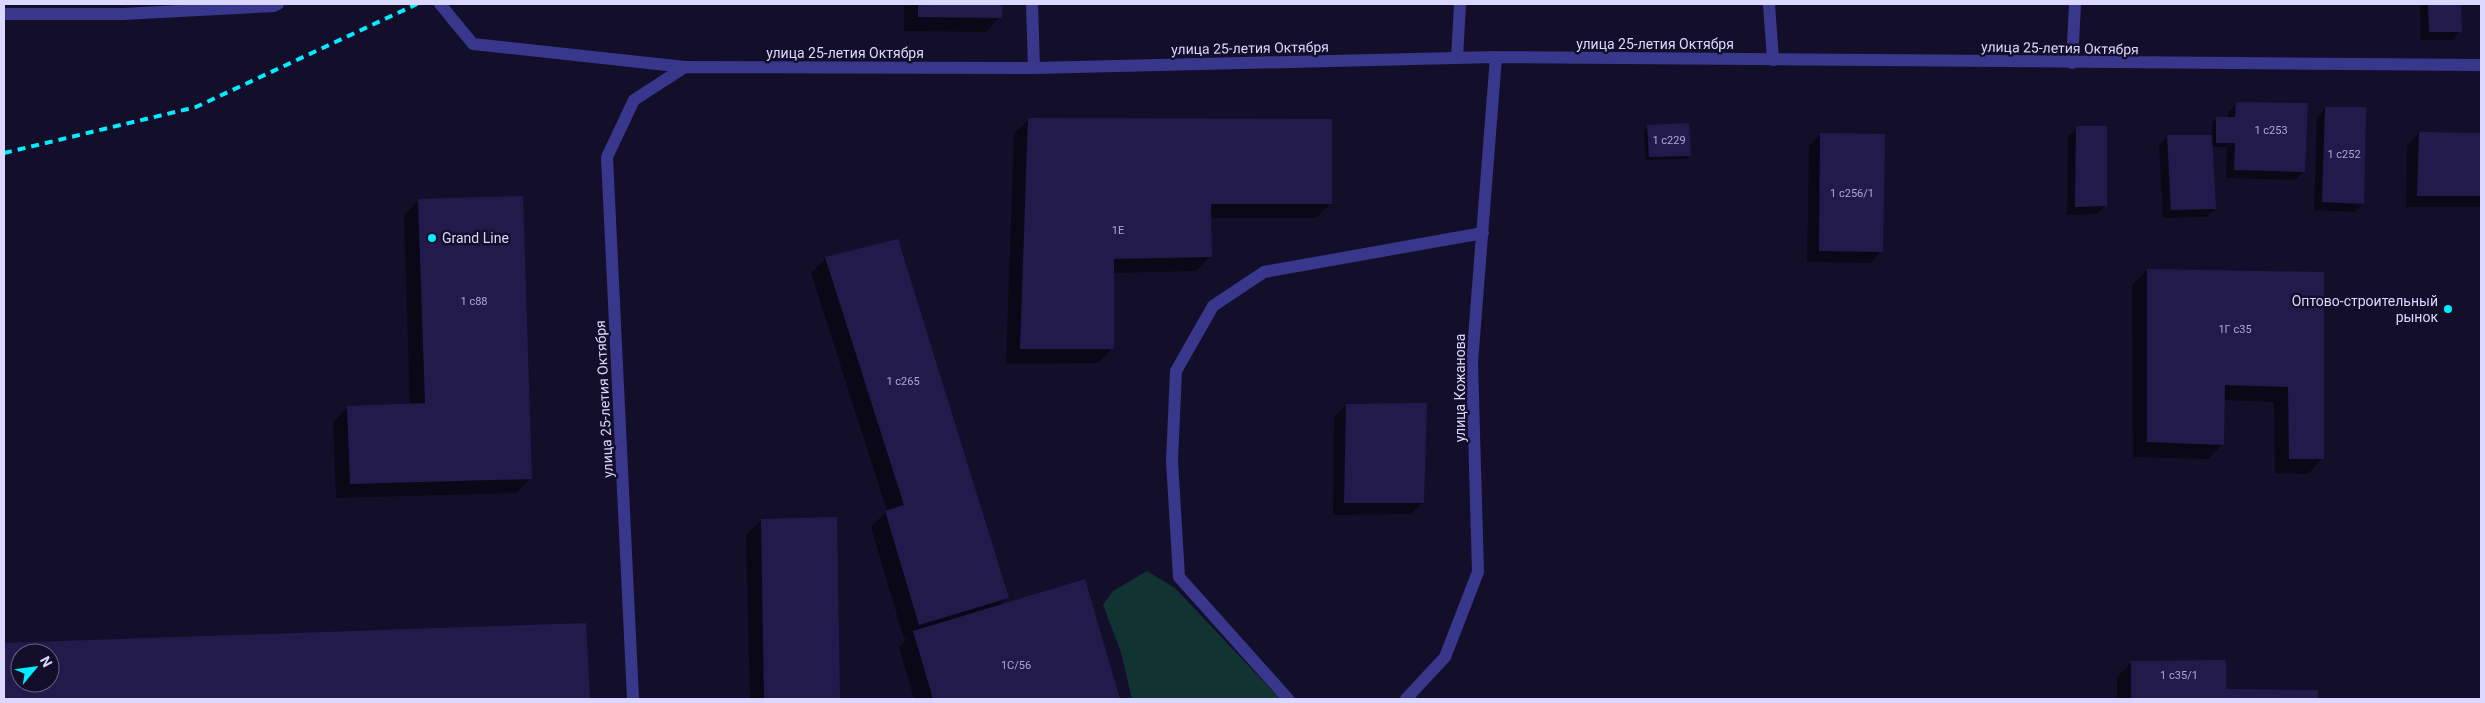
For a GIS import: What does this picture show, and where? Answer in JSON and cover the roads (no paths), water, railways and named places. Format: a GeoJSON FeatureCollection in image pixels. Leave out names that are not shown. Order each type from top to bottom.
{"type":"FeatureCollection","features":[{"type":"Feature","properties":{"kind":"street"},"geometry":{"type":"LineString","coordinates":[[4,14],[123,14],[274,6],[278,4]]}},
{"type":"Feature","properties":{"kind":"street"},"geometry":{"type":"LineString","coordinates":[[440,4],[473,44],[685,67]]}},
{"type":"Feature","properties":{"kind":"street"},"geometry":{"type":"LineString","coordinates":[[1032,4],[1034,68]]}},
{"type":"Feature","properties":{"kind":"street"},"geometry":{"type":"LineString","coordinates":[[1457,58],[1460,4]]}},
{"type":"Feature","properties":{"kind":"street"},"geometry":{"type":"LineString","coordinates":[[1770,4],[1773,60]]}},
{"type":"Feature","properties":{"kind":"street"},"geometry":{"type":"LineString","coordinates":[[2072,63],[2075,4]]}},
{"type":"Feature","properties":{"kind":"street","name":"улица 25-летия Октября"},"geometry":{"type":"LineString","coordinates":[[633,699],[607,157],[634,100],[685,67],[1034,68],[1496,57],[2481,65]]}},
{"type":"Feature","properties":{"kind":"street","name":"улица Кожанова"},"geometry":{"type":"LineString","coordinates":[[1406,699],[1445,656],[1478,572],[1472,363],[1496,57]]}},
{"type":"Feature","properties":{"kind":"street"},"geometry":{"type":"LineString","coordinates":[[1288,699],[1179,577],[1172,462],[1176,370],[1213,306],[1264,272],[1482,233]]}},
{"type":"Feature","properties":{"kind":"railway"},"geometry":{"type":"LineString","coordinates":[[4,153],[196,107],[417,4]]}},
{"type":"Feature","properties":{"kind":"place","name":"Grand Line"},"geometry":{"type":"Point","coordinates":[432,238]}},
{"type":"Feature","properties":{"kind":"place","name":"Оптово-строительный рынок"},"geometry":{"type":"Point","coordinates":[2448,309]}}]}
